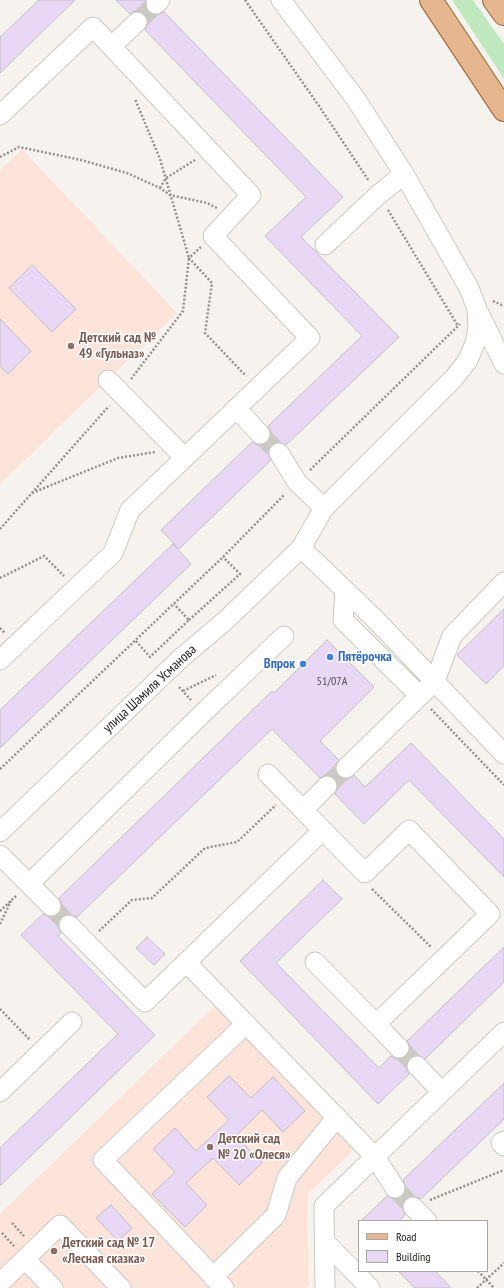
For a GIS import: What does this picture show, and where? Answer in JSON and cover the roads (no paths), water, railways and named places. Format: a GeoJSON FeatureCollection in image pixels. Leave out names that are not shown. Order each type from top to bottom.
{"type":"FeatureCollection","features":[{"type":"Feature","properties":{"kind":"main road"},"geometry":{"type":"LineString","coordinates":[[431,0],[504,110]]}},
{"type":"Feature","properties":{"kind":"main road"},"geometry":{"type":"LineString","coordinates":[[494,0],[504,14]]}},
{"type":"Feature","properties":{"kind":"street"},"geometry":{"type":"LineString","coordinates":[[281,0],[355,98],[404,174],[469,288],[482,304],[504,364],[491,358],[480,357],[468,360]]}},
{"type":"Feature","properties":{"kind":"street"},"geometry":{"type":"LineString","coordinates":[[112,46],[137,22]]}},
{"type":"Feature","properties":{"kind":"street"},"geometry":{"type":"LineString","coordinates":[[0,115],[94,27],[251,195],[213,236],[310,338],[236,408],[180,453],[130,510],[113,553],[0,660]]}},
{"type":"Feature","properties":{"kind":"street"},"geometry":{"type":"LineString","coordinates":[[325,245],[378,195],[404,174]]}},
{"type":"Feature","properties":{"kind":"street","name":"улица Шамиля Усманова"},"geometry":{"type":"LineString","coordinates":[[0,832],[175,663],[226,620],[301,548],[324,508],[454,378],[468,360],[475,343],[482,304]]}},
{"type":"Feature","properties":{"kind":"street"},"geometry":{"type":"LineString","coordinates":[[108,380],[180,453]]}},
{"type":"Feature","properties":{"kind":"street"},"geometry":{"type":"LineString","coordinates":[[236,408],[260,434]]}},
{"type":"Feature","properties":{"kind":"street"},"geometry":{"type":"LineString","coordinates":[[279,453],[296,482],[324,508]]}},
{"type":"Feature","properties":{"kind":"street"},"geometry":{"type":"LineString","coordinates":[[301,548],[435,681],[504,754]]}},
{"type":"Feature","properties":{"kind":"street"},"geometry":{"type":"LineString","coordinates":[[346,768],[435,681],[452,636],[504,582]]}},
{"type":"Feature","properties":{"kind":"street"},"geometry":{"type":"LineString","coordinates":[[345,590],[343,620],[420,696]]}},
{"type":"Feature","properties":{"kind":"street"},"geometry":{"type":"LineString","coordinates":[[29,884],[204,712],[284,636]]}},
{"type":"Feature","properties":{"kind":"street"},"geometry":{"type":"LineString","coordinates":[[268,774],[365,873],[409,830],[490,914],[376,1024]]}},
{"type":"Feature","properties":{"kind":"street"},"geometry":{"type":"LineString","coordinates":[[303,810],[328,786]]}},
{"type":"Feature","properties":{"kind":"street"},"geometry":{"type":"LineString","coordinates":[[69,925],[145,1002],[323,830]]}},
{"type":"Feature","properties":{"kind":"street"},"geometry":{"type":"LineString","coordinates":[[0,855],[51,906]]}},
{"type":"Feature","properties":{"kind":"street"},"geometry":{"type":"LineString","coordinates":[[186,962],[375,1157],[395,1188]]}},
{"type":"Feature","properties":{"kind":"street"},"geometry":{"type":"LineString","coordinates":[[315,962],[399,1048]]}},
{"type":"Feature","properties":{"kind":"street"},"geometry":{"type":"LineString","coordinates":[[0,1092],[72,1022]]}},
{"type":"Feature","properties":{"kind":"street"},"geometry":{"type":"LineString","coordinates":[[246,1024],[103,1160],[218,1283],[276,1215],[287,1178],[337,1117]]}},
{"type":"Feature","properties":{"kind":"street"},"geometry":{"type":"LineString","coordinates":[[326,1288],[324,1206],[504,1032]]}},
{"type":"Feature","properties":{"kind":"street"},"geometry":{"type":"LineString","coordinates":[[417,1066],[442,1092]]}},
{"type":"Feature","properties":{"kind":"street"},"geometry":{"type":"LineString","coordinates":[[504,1141],[501,1143],[504,1146]]}},
{"type":"Feature","properties":{"kind":"street"},"geometry":{"type":"LineString","coordinates":[[413,1207],[426,1220]]}},
{"type":"Feature","properties":{"kind":"street"},"geometry":{"type":"LineString","coordinates":[[0,1283],[60,1225],[121,1288]]}},
{"type":"Feature","properties":{"kind":"street"},"geometry":{"type":"LineString","coordinates":[[325,1242],[370,1288]]}},
{"type":"Feature","properties":{"kind":"street"},"geometry":{"type":"LineString","coordinates":[[25,1259],[52,1288]]}},
{"type":"Feature","properties":{"kind":"tunnel"},"geometry":{"type":"LineString","coordinates":[[137,22],[156,4]]}},
{"type":"Feature","properties":{"kind":"tunnel"},"geometry":{"type":"LineString","coordinates":[[260,434],[279,453]]}},
{"type":"Feature","properties":{"kind":"tunnel"},"geometry":{"type":"LineString","coordinates":[[327,786],[346,768]]}},
{"type":"Feature","properties":{"kind":"tunnel"},"geometry":{"type":"LineString","coordinates":[[51,906],[69,925]]}},
{"type":"Feature","properties":{"kind":"tunnel"},"geometry":{"type":"LineString","coordinates":[[399,1048],[417,1066]]}},
{"type":"Feature","properties":{"kind":"tunnel"},"geometry":{"type":"LineString","coordinates":[[395,1188],[413,1207]]}},
{"type":"Feature","properties":{"kind":"place","name":"Детский сад № 49 «Гульназ»"},"geometry":{"type":"Point","coordinates":[71,346]}},
{"type":"Feature","properties":{"kind":"place","name":"Пятёрочка"},"geometry":{"type":"Point","coordinates":[330,657]}},
{"type":"Feature","properties":{"kind":"place","name":"Впрок"},"geometry":{"type":"Point","coordinates":[303,664]}},
{"type":"Feature","properties":{"kind":"place","name":"Детский сад № 20 «Олеся»"},"geometry":{"type":"Point","coordinates":[210,1147]}},
{"type":"Feature","properties":{"kind":"place","name":"Детский сад № 17 «Лесная сказка»"},"geometry":{"type":"Point","coordinates":[54,1251]}}]}
